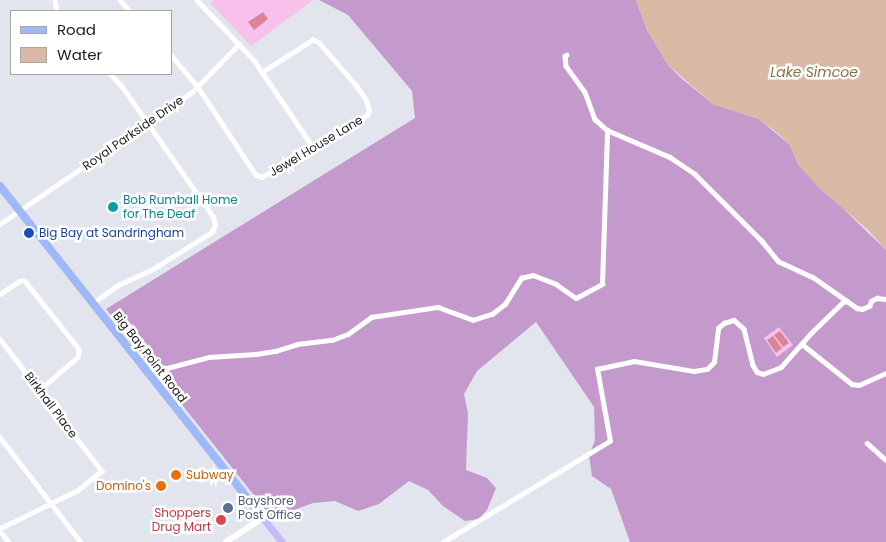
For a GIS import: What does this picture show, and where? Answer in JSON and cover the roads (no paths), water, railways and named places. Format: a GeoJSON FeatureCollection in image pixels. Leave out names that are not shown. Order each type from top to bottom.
{"type":"FeatureCollection","features":[{"type":"Feature","properties":{"kind":"main road","name":"Big Bay Point Road"},"geometry":{"type":"LineString","coordinates":[[0,186],[282,542]]}},
{"type":"Feature","properties":{"kind":"street"},"geometry":{"type":"LineString","coordinates":[[120,0],[129,10]]}},
{"type":"Feature","properties":{"kind":"street"},"geometry":{"type":"LineString","coordinates":[[197,0],[263,72],[313,147]]}},
{"type":"Feature","properties":{"kind":"street","name":"Jewel House Lane"},"geometry":{"type":"LineString","coordinates":[[172,56],[198,87],[259,176],[269,175],[367,115],[369,106],[357,86],[319,43],[313,40],[263,72]]}},
{"type":"Feature","properties":{"kind":"street","name":"Royal Parkside Drive"},"geometry":{"type":"LineString","coordinates":[[0,224],[198,87],[239,44]]}},
{"type":"Feature","properties":{"kind":"street"},"geometry":{"type":"LineString","coordinates":[[567,55],[565,56],[566,66],[585,92],[595,119],[607,130],[638,142],[680,164],[720,198],[762,241],[778,261],[813,277],[862,310],[877,298],[886,300]]}},
{"type":"Feature","properties":{"kind":"street"},"geometry":{"type":"LineString","coordinates":[[93,302],[116,286],[154,269],[212,232],[215,225],[213,217],[122,87],[111,75]]}},
{"type":"Feature","properties":{"kind":"street"},"geometry":{"type":"LineString","coordinates":[[148,373],[209,357],[256,354],[276,351],[297,344],[332,340],[348,334],[371,317],[438,307],[473,320],[492,314],[505,304],[521,278],[533,275],[556,284],[576,298],[602,284],[607,130]]}},
{"type":"Feature","properties":{"kind":"street"},"geometry":{"type":"LineString","coordinates":[[0,294],[19,281],[24,281],[79,349],[78,357],[39,391]]}},
{"type":"Feature","properties":{"kind":"street"},"geometry":{"type":"LineString","coordinates":[[444,542],[610,441],[597,369],[634,361],[694,371],[708,369],[714,362],[718,328],[724,323],[734,320],[744,328],[753,365],[757,372],[763,374],[781,367],[843,302],[847,301]]}},
{"type":"Feature","properties":{"kind":"street","name":"Birkhall Place"},"geometry":{"type":"LineString","coordinates":[[0,339],[102,471],[77,491],[51,504]]}},
{"type":"Feature","properties":{"kind":"street"},"geometry":{"type":"LineString","coordinates":[[802,344],[852,384],[859,385],[886,373]]}},
{"type":"Feature","properties":{"kind":"street"},"geometry":{"type":"LineString","coordinates":[[0,437],[81,542]]}},
{"type":"Feature","properties":{"kind":"street"},"geometry":{"type":"LineString","coordinates":[[867,443],[886,460]]}},
{"type":"Feature","properties":{"kind":"street"},"geometry":{"type":"LineString","coordinates":[[9,542],[0,530],[51,504]]}},
{"type":"Feature","properties":{"kind":"street"},"geometry":{"type":"LineString","coordinates":[[226,542],[263,518]]}},
{"type":"Feature","properties":{"kind":"water","name":"Lake Simcoe"},"geometry":{"type":"Polygon","coordinates":[[[636,0],[886,0],[886,250],[868,230],[819,188],[799,166],[790,145],[775,131],[759,119],[713,104],[668,65],[647,30],[636,0]]]}},
{"type":"Feature","properties":{"kind":"place","name":"Bob Rumball Home for The Deaf"},"geometry":{"type":"Point","coordinates":[113,207]}},
{"type":"Feature","properties":{"kind":"place","name":"Big Bay at Sandringham"},"geometry":{"type":"Point","coordinates":[29,233]}},
{"type":"Feature","properties":{"kind":"place","name":"Subway"},"geometry":{"type":"Point","coordinates":[176,475]}},
{"type":"Feature","properties":{"kind":"place","name":"Domino's"},"geometry":{"type":"Point","coordinates":[161,486]}},
{"type":"Feature","properties":{"kind":"place","name":"Bayshore Post Office"},"geometry":{"type":"Point","coordinates":[228,508]}},
{"type":"Feature","properties":{"kind":"place","name":"Shoppers Drug Mart"},"geometry":{"type":"Point","coordinates":[221,520]}}]}
